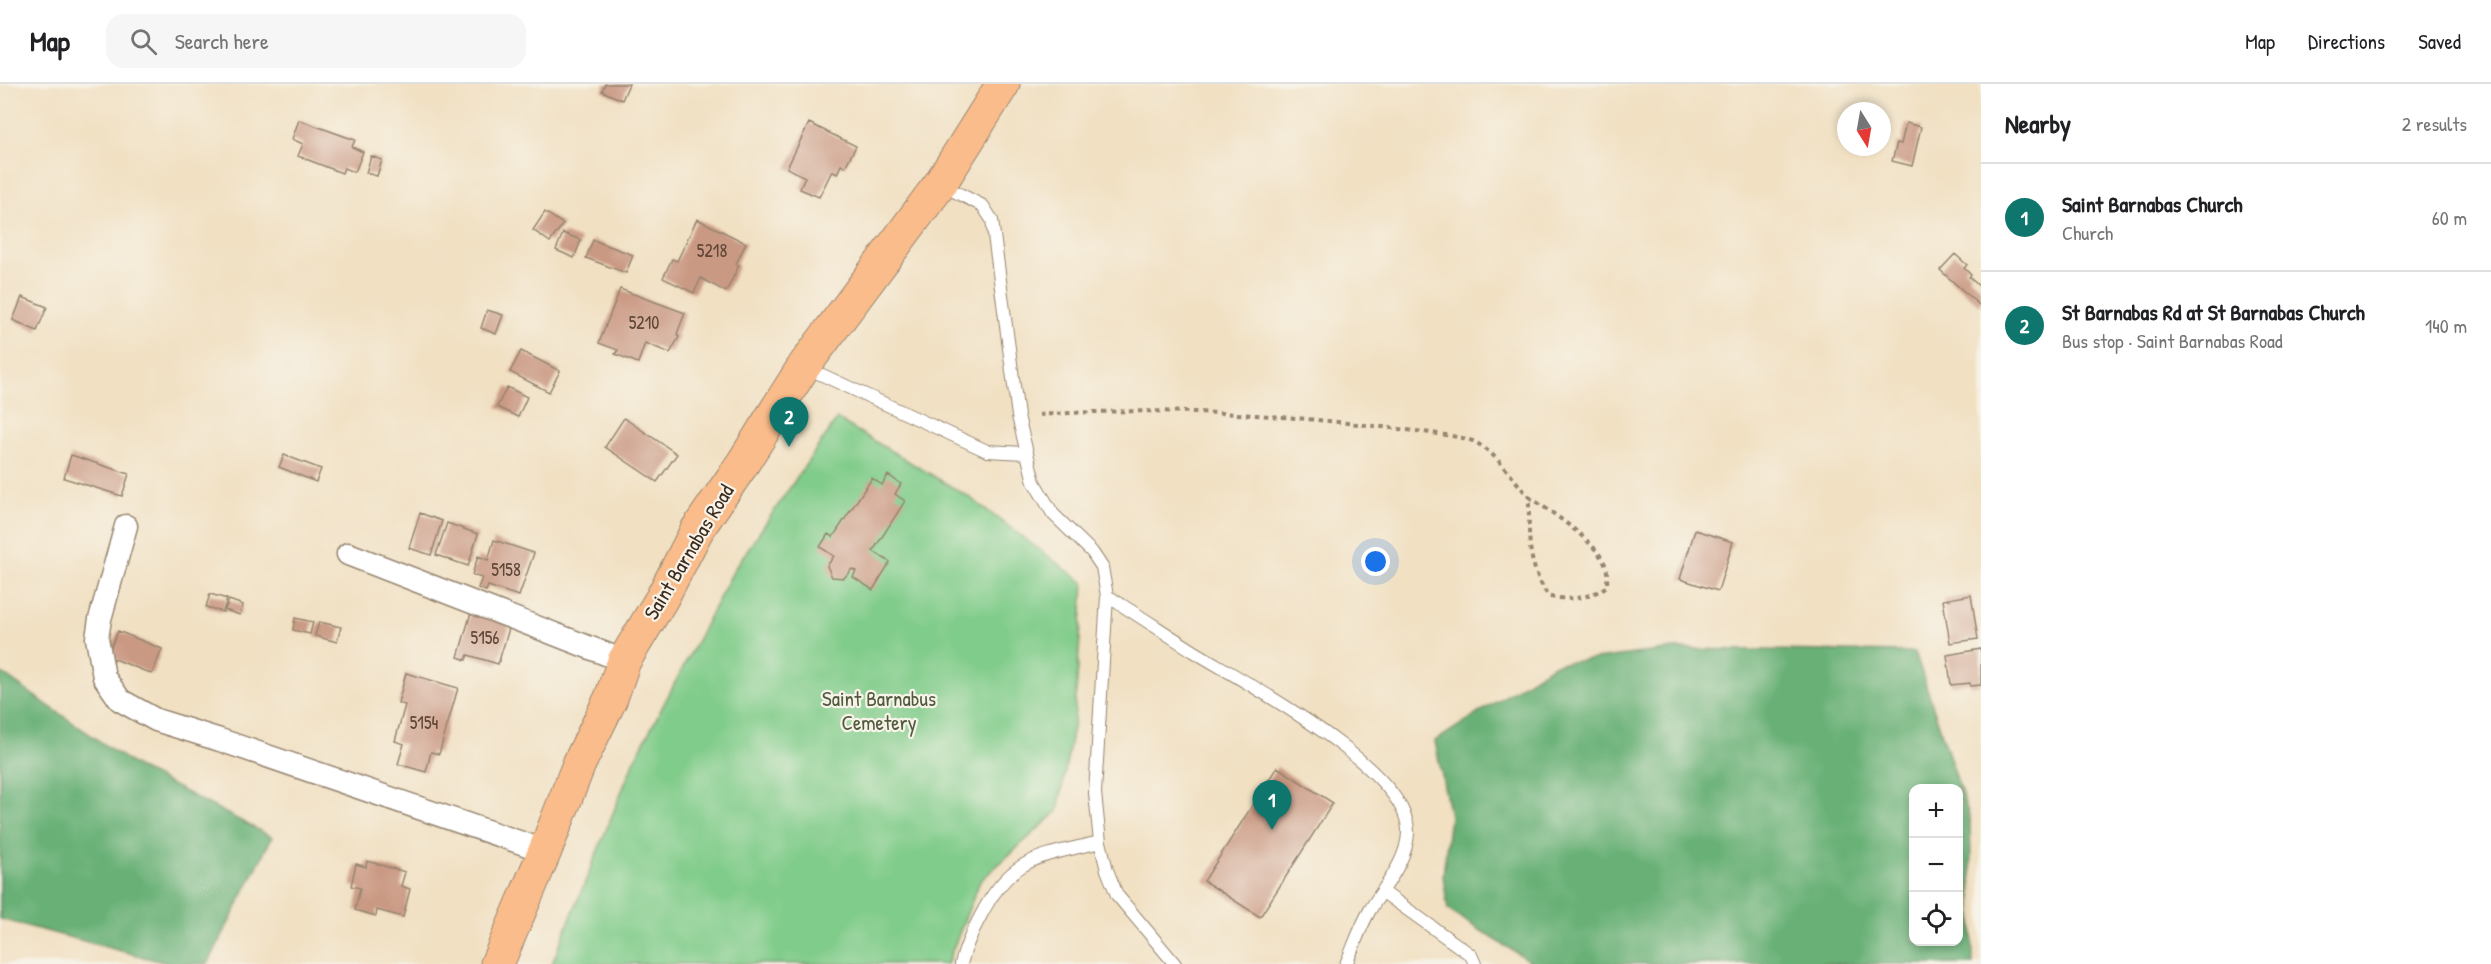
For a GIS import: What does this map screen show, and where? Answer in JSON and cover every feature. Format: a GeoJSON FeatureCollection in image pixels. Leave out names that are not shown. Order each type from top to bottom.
{"type":"FeatureCollection","features":[{"type":"Feature","properties":{"kind":"main road","name":"Saint Barnabas Road"},"geometry":{"type":"LineString","coordinates":[[497,964],[579,764],[611,698],[624,661],[662,598],[697,530],[741,466],[804,366],[940,184],[1003,84]]}},
{"type":"Feature","properties":{"kind":"street"},"geometry":{"type":"LineString","coordinates":[[126,526],[100,619],[97,638],[104,677],[120,700],[156,720],[545,851]]}},
{"type":"Feature","properties":{"kind":"street"},"geometry":{"type":"LineString","coordinates":[[348,554],[624,661]]}},
{"type":"Feature","properties":{"kind":"lane"},"geometry":{"type":"LineString","coordinates":[[940,184],[983,207],[992,220],[1018,416],[1025,453],[1034,482],[1053,513],[1092,552],[1102,567],[1107,596],[1095,794],[1100,842],[1107,870],[1117,895],[1175,964]]}},
{"type":"Feature","properties":{"kind":"lane"},"geometry":{"type":"LineString","coordinates":[[804,366],[987,451],[1025,453]]}},
{"type":"Feature","properties":{"kind":"lane"},"geometry":{"type":"LineString","coordinates":[[1107,596],[1312,722],[1366,765],[1395,798],[1404,816],[1408,832],[1402,856],[1370,911],[1346,964]]}},
{"type":"Feature","properties":{"kind":"lane"},"geometry":{"type":"LineString","coordinates":[[961,964],[965,946],[987,902],[998,885],[1013,869],[1041,856],[1100,842]]}},
{"type":"Feature","properties":{"kind":"lane"},"geometry":{"type":"LineString","coordinates":[[1383,892],[1471,955],[1475,964]]}},
{"type":"Feature","properties":{"kind":"path"},"geometry":{"type":"LineString","coordinates":[[1018,416],[1095,411],[1195,412],[1329,420],[1474,441],[1497,460],[1529,497],[1556,514],[1599,554],[1606,568],[1607,586],[1593,596],[1568,600],[1549,597],[1537,579],[1533,562],[1530,544],[1529,497]]}},
{"type":"Feature","properties":{"kind":"green space","name":"Saint Barnabus Cemetery"},"geometry":{"type":"Polygon","coordinates":[[[837,419],[969,497],[1084,583],[1074,721],[1058,811],[980,881],[947,964],[552,964],[634,761],[735,568],[837,419]]]}},
{"type":"Feature","properties":{"kind":"green space"},"geometry":{"type":"Polygon","coordinates":[[[1674,649],[1915,652],[1958,784],[1909,784],[1909,946],[1963,946],[1963,798],[1970,819],[1973,964],[1534,964],[1448,910],[1443,875],[1450,816],[1435,741],[1555,664],[1674,649]]]}},
{"type":"Feature","properties":{"kind":"green space"},"geometry":{"type":"Polygon","coordinates":[[[0,672],[137,767],[272,837],[208,964],[170,964],[0,919],[0,672]]]}},
{"type":"Feature","properties":{"kind":"building"},"geometry":{"type":"Polygon","coordinates":[[[605,84],[629,84],[622,100],[602,91],[605,84]]]}},
{"type":"Feature","properties":{"kind":"building"},"geometry":{"type":"Polygon","coordinates":[[[299,120],[355,140],[352,147],[363,152],[355,172],[344,168],[342,173],[298,156],[303,144],[292,139],[299,120]]]}},
{"type":"Feature","properties":{"kind":"building"},"geometry":{"type":"Polygon","coordinates":[[[809,123],[856,146],[845,167],[841,165],[837,174],[832,171],[819,197],[800,189],[805,177],[787,168],[809,123]]]}},
{"type":"Feature","properties":{"kind":"building"},"geometry":{"type":"Polygon","coordinates":[[[1906,123],[1921,127],[1912,166],[1892,161],[1897,143],[1901,144],[1906,123]]]}},
{"type":"Feature","properties":{"kind":"building"},"geometry":{"type":"Polygon","coordinates":[[[371,156],[382,160],[377,176],[366,173],[371,156]]]}},
{"type":"Feature","properties":{"kind":"building"},"geometry":{"type":"Polygon","coordinates":[[[545,212],[563,224],[550,242],[533,230],[545,212]]]}},
{"type":"Feature","properties":{"kind":"building"},"geometry":{"type":"Polygon","coordinates":[[[697,219],[746,243],[736,264],[739,265],[726,292],[701,278],[694,293],[663,278],[672,259],[677,261],[697,219]]]}},
{"type":"Feature","properties":{"kind":"building"},"geometry":{"type":"Polygon","coordinates":[[[563,233],[581,240],[574,258],[556,250],[563,233]]]}},
{"type":"Feature","properties":{"kind":"building"},"geometry":{"type":"Polygon","coordinates":[[[593,240],[633,255],[626,273],[586,258],[593,240]]]}},
{"type":"Feature","properties":{"kind":"building"},"geometry":{"type":"Polygon","coordinates":[[[1955,254],[1967,265],[1964,268],[1971,275],[1969,277],[1981,288],[1979,305],[1940,270],[1955,254]]]}},
{"type":"Feature","properties":{"kind":"building"},"geometry":{"type":"Polygon","coordinates":[[[620,289],[685,313],[677,334],[679,337],[670,353],[645,343],[638,363],[615,354],[618,350],[599,343],[620,289]]]}},
{"type":"Feature","properties":{"kind":"building"},"geometry":{"type":"Polygon","coordinates":[[[22,297],[47,307],[37,331],[13,320],[22,297]]]}},
{"type":"Feature","properties":{"kind":"building"},"geometry":{"type":"Polygon","coordinates":[[[487,310],[503,315],[496,334],[481,328],[487,310]]]}},
{"type":"Feature","properties":{"kind":"building"},"geometry":{"type":"Polygon","coordinates":[[[521,351],[560,371],[549,392],[510,372],[521,351]]]}},
{"type":"Feature","properties":{"kind":"building"},"geometry":{"type":"Polygon","coordinates":[[[507,387],[527,397],[518,417],[497,407],[507,387]]]}},
{"type":"Feature","properties":{"kind":"building"},"geometry":{"type":"Polygon","coordinates":[[[624,418],[677,454],[657,482],[605,447],[624,418]]]}},
{"type":"Feature","properties":{"kind":"building"},"geometry":{"type":"Polygon","coordinates":[[[71,455],[129,474],[122,496],[64,478],[71,455]]]}},
{"type":"Feature","properties":{"kind":"building"},"geometry":{"type":"Polygon","coordinates":[[[284,455],[321,469],[316,482],[279,467],[284,455]]]}},
{"type":"Feature","properties":{"kind":"building"},"geometry":{"type":"Polygon","coordinates":[[[888,475],[901,484],[895,494],[905,501],[873,551],[890,562],[873,590],[853,577],[856,571],[852,569],[844,578],[832,577],[827,566],[834,556],[820,547],[828,534],[833,537],[872,478],[882,485],[888,475]]]}},
{"type":"Feature","properties":{"kind":"building"},"geometry":{"type":"Polygon","coordinates":[[[420,513],[442,521],[431,555],[409,548],[420,513]]]}},
{"type":"Feature","properties":{"kind":"building"},"geometry":{"type":"Polygon","coordinates":[[[447,523],[478,534],[468,566],[436,555],[447,523]]]}},
{"type":"Feature","properties":{"kind":"building"},"geometry":{"type":"Polygon","coordinates":[[[1695,530],[1733,542],[1718,591],[1680,579],[1695,530]]]}},
{"type":"Feature","properties":{"kind":"building"},"geometry":{"type":"Polygon","coordinates":[[[494,540],[534,553],[519,596],[488,586],[486,591],[478,588],[482,578],[472,575],[478,556],[488,560],[494,540]]]}},
{"type":"Feature","properties":{"kind":"building"},"geometry":{"type":"Polygon","coordinates":[[[210,594],[227,599],[223,612],[206,607],[210,594]]]}},
{"type":"Feature","properties":{"kind":"building"},"geometry":{"type":"Polygon","coordinates":[[[1971,595],[1978,639],[1950,643],[1943,600],[1971,595]]]}},
{"type":"Feature","properties":{"kind":"building"},"geometry":{"type":"Polygon","coordinates":[[[229,600],[243,605],[240,615],[225,610],[229,600]]]}},
{"type":"Feature","properties":{"kind":"building"},"geometry":{"type":"Polygon","coordinates":[[[472,609],[511,622],[498,664],[468,655],[466,660],[458,657],[472,609]]]}},
{"type":"Feature","properties":{"kind":"building"},"geometry":{"type":"Polygon","coordinates":[[[295,618],[313,622],[310,634],[293,630],[295,618]]]}},
{"type":"Feature","properties":{"kind":"building"},"geometry":{"type":"Polygon","coordinates":[[[319,622],[341,627],[337,642],[315,636],[319,622]]]}},
{"type":"Feature","properties":{"kind":"building"},"geometry":{"type":"Polygon","coordinates":[[[118,631],[162,649],[152,674],[107,656],[118,631]]]}},
{"type":"Feature","properties":{"kind":"building"},"geometry":{"type":"Polygon","coordinates":[[[1981,649],[1981,685],[1970,686],[1970,683],[1951,685],[1947,655],[1981,649]]]}},
{"type":"Feature","properties":{"kind":"building"},"geometry":{"type":"Polygon","coordinates":[[[406,673],[458,688],[439,754],[431,752],[426,772],[398,764],[404,744],[395,741],[405,705],[398,703],[406,673]]]}},
{"type":"Feature","properties":{"kind":"building"},"geometry":{"type":"Polygon","coordinates":[[[1277,767],[1333,803],[1260,917],[1204,881],[1277,767]]]}},
{"type":"Feature","properties":{"kind":"building"},"geometry":{"type":"Polygon","coordinates":[[[367,861],[405,872],[401,886],[410,889],[403,917],[377,910],[376,916],[355,910],[360,888],[351,886],[356,864],[366,867],[367,861]]]}},
{"type":"Feature","properties":{"kind":"place","name":"St Barnabas Rd at St Barnabas Church"},"geometry":{"type":"Point","coordinates":[789,447]}},
{"type":"Feature","properties":{"kind":"place","name":"Saint Barnabas Church"},"geometry":{"type":"Point","coordinates":[1272,830]}}]}
